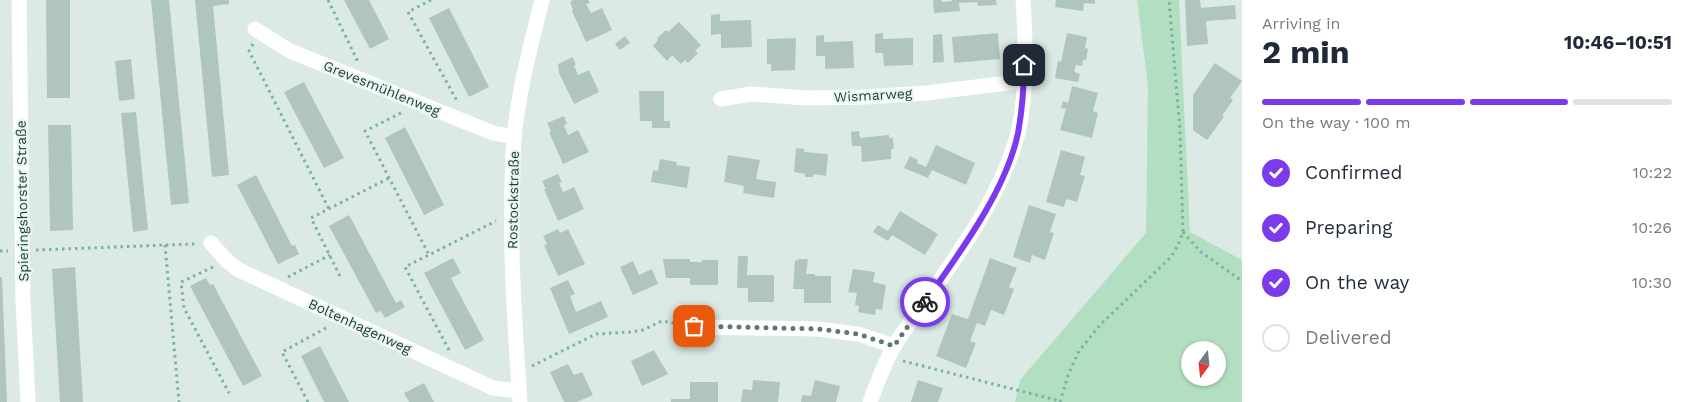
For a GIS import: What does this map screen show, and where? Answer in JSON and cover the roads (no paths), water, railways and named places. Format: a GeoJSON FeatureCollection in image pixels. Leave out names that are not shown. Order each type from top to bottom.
{"type":"FeatureCollection","features":[{"type":"Feature","properties":{"kind":"street","name":"Spieringshorster Straße"},"geometry":{"type":"LineString","coordinates":[[19,0],[23,250],[28,402]]}},
{"type":"Feature","properties":{"kind":"street","name":"Rostockstraße"},"geometry":{"type":"LineString","coordinates":[[519,397],[512,213],[514,137],[527,61],[542,0]]}},
{"type":"Feature","properties":{"kind":"street"},"geometry":{"type":"LineString","coordinates":[[870,402],[892,350],[962,249],[990,202],[1005,172],[1017,135],[1024,81],[1023,0]]}},
{"type":"Feature","properties":{"kind":"street","name":"Grevesmühlenweg"},"geometry":{"type":"LineString","coordinates":[[257,30],[290,51],[493,133],[514,137]]}},
{"type":"Feature","properties":{"kind":"street","name":"Wismarweg"},"geometry":{"type":"LineString","coordinates":[[721,99],[751,94],[806,98],[865,97],[926,93],[1024,81]]}},
{"type":"Feature","properties":{"kind":"street","name":"Boltenhagenweg"},"geometry":{"type":"LineString","coordinates":[[211,244],[227,261],[239,270],[493,388],[519,397]]}},
{"type":"Feature","properties":{"kind":"street"},"geometry":{"type":"LineString","coordinates":[[694,326],[818,329],[858,334],[892,350]]}}]}
